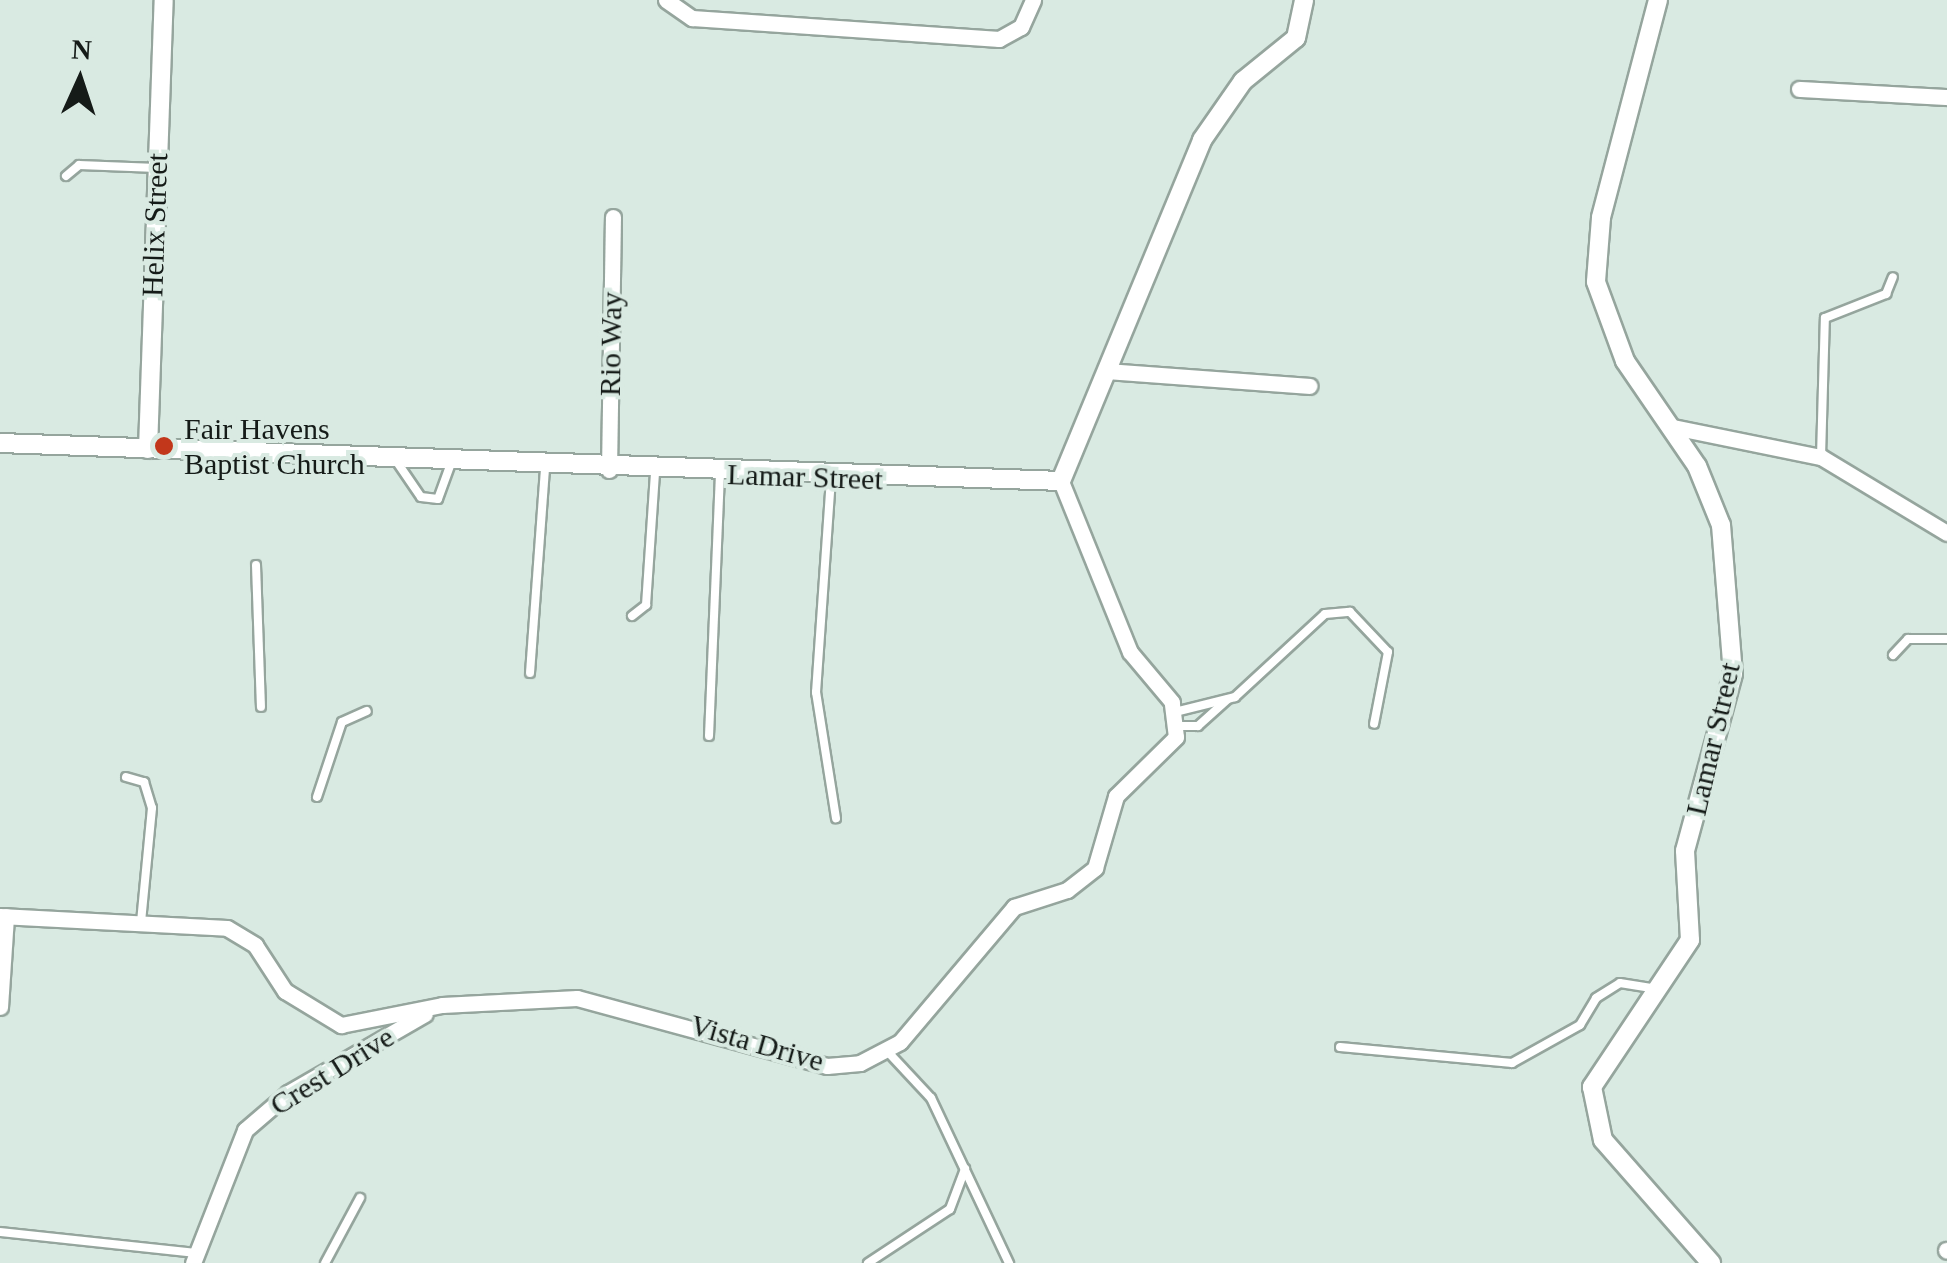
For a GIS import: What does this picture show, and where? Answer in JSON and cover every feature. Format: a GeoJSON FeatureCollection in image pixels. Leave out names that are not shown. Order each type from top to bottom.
{"type":"FeatureCollection","features":[{"type":"Feature","properties":{"kind":"street","name":"Helix Street"},"geometry":{"type":"LineString","coordinates":[[148,449],[164,0]]}},
{"type":"Feature","properties":{"kind":"street"},"geometry":{"type":"LineString","coordinates":[[666,0],[692,18],[999,39],[1021,28],[1033,3]]}},
{"type":"Feature","properties":{"kind":"street"},"geometry":{"type":"LineString","coordinates":[[887,1051],[1014,907],[1067,890],[1095,868],[1116,796],[1171,750],[1176,719],[1130,652],[1061,481],[1202,140],[1243,81],[1296,38],[1304,0]]}},
{"type":"Feature","properties":{"kind":"street","name":"Lamar Street"},"geometry":{"type":"LineString","coordinates":[[1658,0],[1594,252],[1607,322],[1673,427],[1721,525],[1736,622],[1725,710],[1685,851],[1690,940],[1650,988],[1592,1087],[1594,1120],[1711,1263]]}},
{"type":"Feature","properties":{"kind":"street"},"geometry":{"type":"LineString","coordinates":[[1799,88],[1947,97]]}},
{"type":"Feature","properties":{"kind":"street","name":"Rio Way"},"geometry":{"type":"LineString","coordinates":[[609,470],[613,217]]}},
{"type":"Feature","properties":{"kind":"street"},"geometry":{"type":"LineString","coordinates":[[1107,371],[1309,386]]}},
{"type":"Feature","properties":{"kind":"street"},"geometry":{"type":"LineString","coordinates":[[1673,427],[1821,457],[1947,533]]}},
{"type":"Feature","properties":{"kind":"street","name":"Lamar Street"},"geometry":{"type":"LineString","coordinates":[[0,443],[655,472],[1061,481]]}},
{"type":"Feature","properties":{"kind":"street"},"geometry":{"type":"LineString","coordinates":[[0,1007],[3,916]]}},
{"type":"Feature","properties":{"kind":"street","name":"Vista Drive"},"geometry":{"type":"LineString","coordinates":[[3,916],[227,928],[255,946],[285,991],[341,1025],[442,1005],[614,1004],[827,1066],[887,1051]]}},
{"type":"Feature","properties":{"kind":"street","name":"Crest Drive"},"geometry":{"type":"LineString","coordinates":[[195,1258],[245,1130],[288,1092],[442,1005]]}},
{"type":"Feature","properties":{"kind":"lane"},"geometry":{"type":"LineString","coordinates":[[66,176],[79,165],[157,168]]}},
{"type":"Feature","properties":{"kind":"lane"},"geometry":{"type":"LineString","coordinates":[[1821,457],[1826,318],[1886,294],[1893,277]]}},
{"type":"Feature","properties":{"kind":"lane"},"geometry":{"type":"LineString","coordinates":[[398,462],[422,496],[438,499],[451,464]]}},
{"type":"Feature","properties":{"kind":"lane"},"geometry":{"type":"LineString","coordinates":[[530,673],[545,468]]}},
{"type":"Feature","properties":{"kind":"lane"},"geometry":{"type":"LineString","coordinates":[[632,616],[646,605],[655,472]]}},
{"type":"Feature","properties":{"kind":"lane"},"geometry":{"type":"LineString","coordinates":[[709,736],[720,474]]}},
{"type":"Feature","properties":{"kind":"lane"},"geometry":{"type":"LineString","coordinates":[[831,478],[816,692],[836,818]]}},
{"type":"Feature","properties":{"kind":"lane"},"geometry":{"type":"LineString","coordinates":[[256,565],[260,707]]}},
{"type":"Feature","properties":{"kind":"lane"},"geometry":{"type":"LineString","coordinates":[[1176,719],[1198,726],[1326,614],[1350,612],[1388,652],[1374,724]]}},
{"type":"Feature","properties":{"kind":"lane"},"geometry":{"type":"LineString","coordinates":[[1893,655],[1908,639],[1947,639]]}},
{"type":"Feature","properties":{"kind":"lane"},"geometry":{"type":"LineString","coordinates":[[1176,719],[1228,699]]}},
{"type":"Feature","properties":{"kind":"lane"},"geometry":{"type":"LineString","coordinates":[[316,796],[342,722],[367,712]]}},
{"type":"Feature","properties":{"kind":"lane"},"geometry":{"type":"LineString","coordinates":[[126,777],[144,782],[152,808],[140,923]]}},
{"type":"Feature","properties":{"kind":"lane"},"geometry":{"type":"LineString","coordinates":[[1340,1047],[1512,1063],[1580,1025],[1596,998],[1620,983],[1650,988]]}},
{"type":"Feature","properties":{"kind":"lane"},"geometry":{"type":"LineString","coordinates":[[887,1051],[931,1098],[1009,1263]]}},
{"type":"Feature","properties":{"kind":"lane"},"geometry":{"type":"LineString","coordinates":[[868,1263],[950,1208],[965,1169]]}},
{"type":"Feature","properties":{"kind":"lane"},"geometry":{"type":"LineString","coordinates":[[324,1263],[360,1198]]}},
{"type":"Feature","properties":{"kind":"lane"},"geometry":{"type":"LineString","coordinates":[[0,1232],[195,1258]]}},
{"type":"Feature","properties":{"kind":"place","name":"Fair Havens Baptist Church"},"geometry":{"type":"Point","coordinates":[164,446]}}]}
